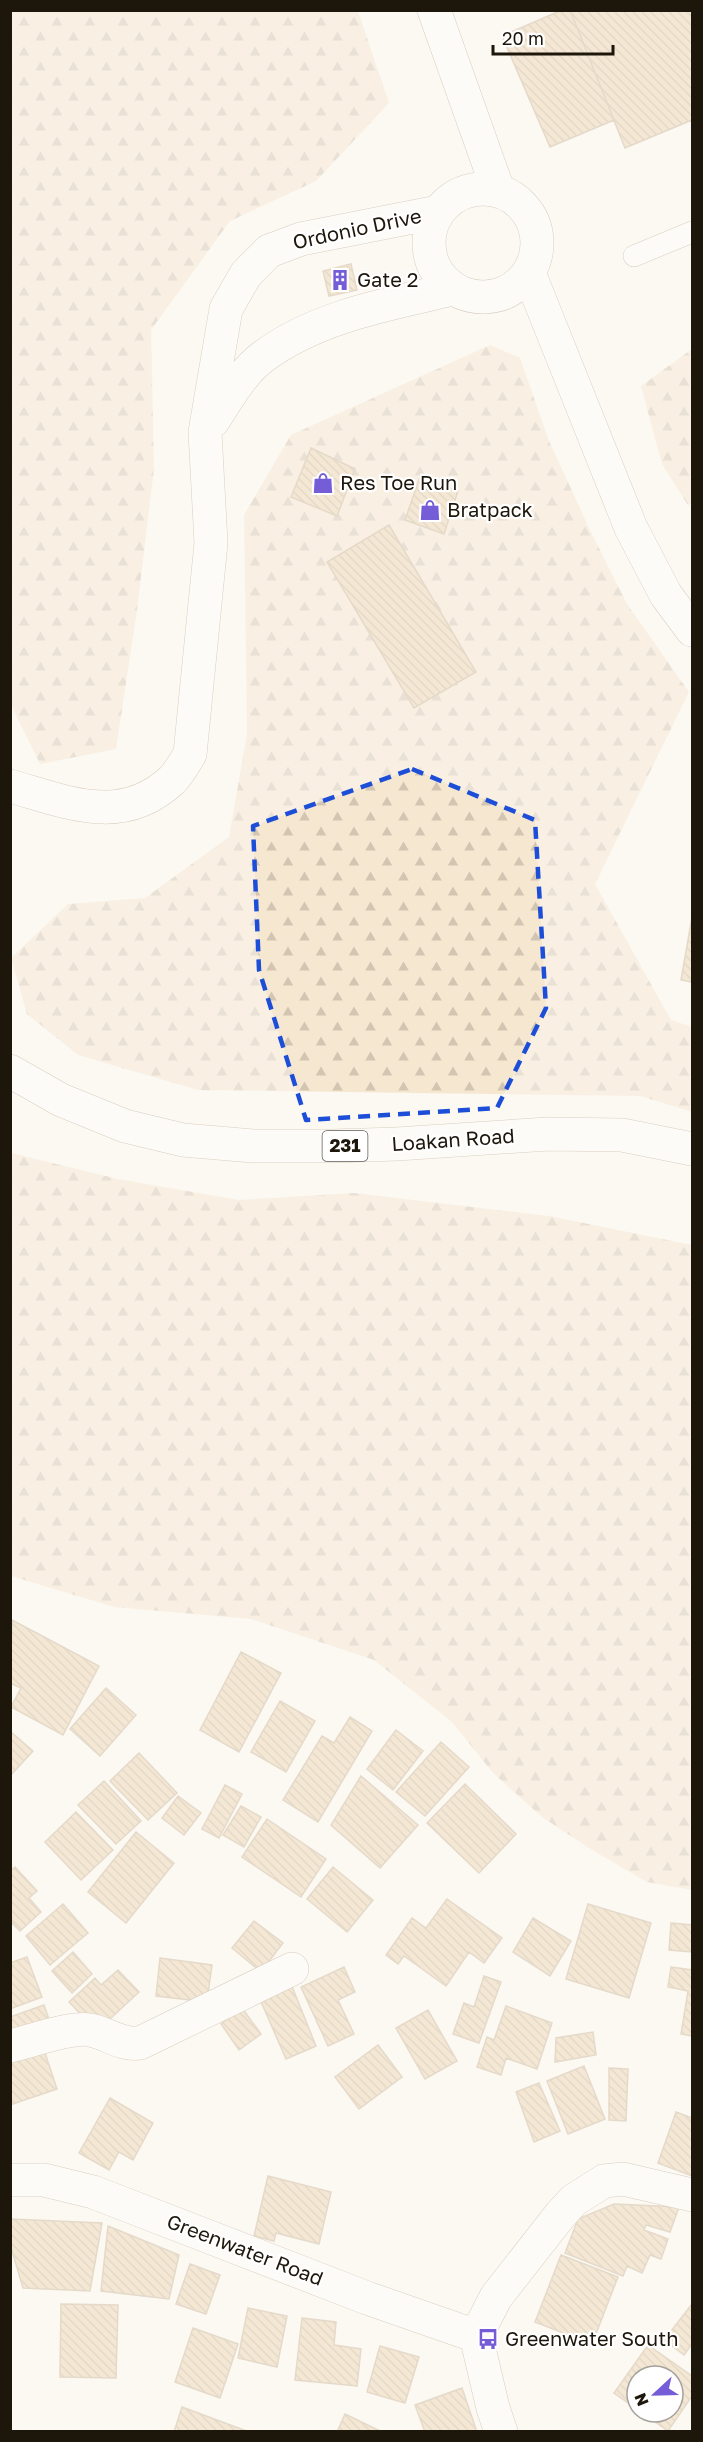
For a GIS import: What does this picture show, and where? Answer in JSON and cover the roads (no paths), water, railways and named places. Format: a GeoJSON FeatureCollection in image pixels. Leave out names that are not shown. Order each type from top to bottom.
{"type":"FeatureCollection","features":[{"type":"Feature","properties":{"kind":"street"},"geometry":{"type":"LineString","coordinates":[[205,432],[239,381],[263,356],[307,332],[356,313],[453,289],[469,296],[486,298],[503,295],[518,286],[529,273],[536,258],[538,241],[534,224],[526,210],[513,198],[498,190],[434,10]]}},
{"type":"Feature","properties":{"kind":"street","name":"Ordonio Drive"},"geometry":{"type":"LineString","coordinates":[[453,289],[440,277],[430,252],[431,227],[438,212],[450,200],[465,191],[498,190]]}},
{"type":"Feature","properties":{"kind":"street","name":"Ordonio Drive"},"geometry":{"type":"LineString","coordinates":[[10,786],[79,806],[117,808],[146,799],[173,779],[190,754],[211,543],[205,432],[225,309],[246,274],[269,251],[302,239],[438,212]]}},
{"type":"Feature","properties":{"kind":"street"},"geometry":{"type":"LineString","coordinates":[[529,273],[631,528],[666,595],[693,630]]}},
{"type":"Feature","properties":{"kind":"street","name":"Loakan Road"},"geometry":{"type":"LineString","coordinates":[[10,1071],[61,1100],[125,1126],[183,1140],[253,1146],[332,1146],[548,1134],[622,1135],[693,1149]]}},
{"type":"Feature","properties":{"kind":"street"},"geometry":{"type":"LineString","coordinates":[[10,2046],[76,2030],[90,2030],[128,2044],[140,2043],[292,1969]]}},
{"type":"Feature","properties":{"kind":"street"},"geometry":{"type":"LineString","coordinates":[[501,2432],[476,2336],[496,2297],[561,2214],[586,2191],[604,2181],[623,2179],[693,2195]]}},
{"type":"Feature","properties":{"kind":"street","name":"Greenwater Road"},"geometry":{"type":"LineString","coordinates":[[10,2180],[44,2180],[93,2192],[367,2298],[476,2336]]}},
{"type":"Feature","properties":{"kind":"lane"},"geometry":{"type":"LineString","coordinates":[[634,256],[693,232]]}},
{"type":"Feature","properties":{"kind":"place","name":"Gate 2"},"geometry":{"type":"Point","coordinates":[340,280]}},
{"type":"Feature","properties":{"kind":"place","name":"Res Toe Run"},"geometry":{"type":"Point","coordinates":[323,483]}},
{"type":"Feature","properties":{"kind":"place","name":"Bratpack"},"geometry":{"type":"Point","coordinates":[430,510]}},
{"type":"Feature","properties":{"kind":"place","name":"Greenwater South"},"geometry":{"type":"Point","coordinates":[488,2339]}}]}
